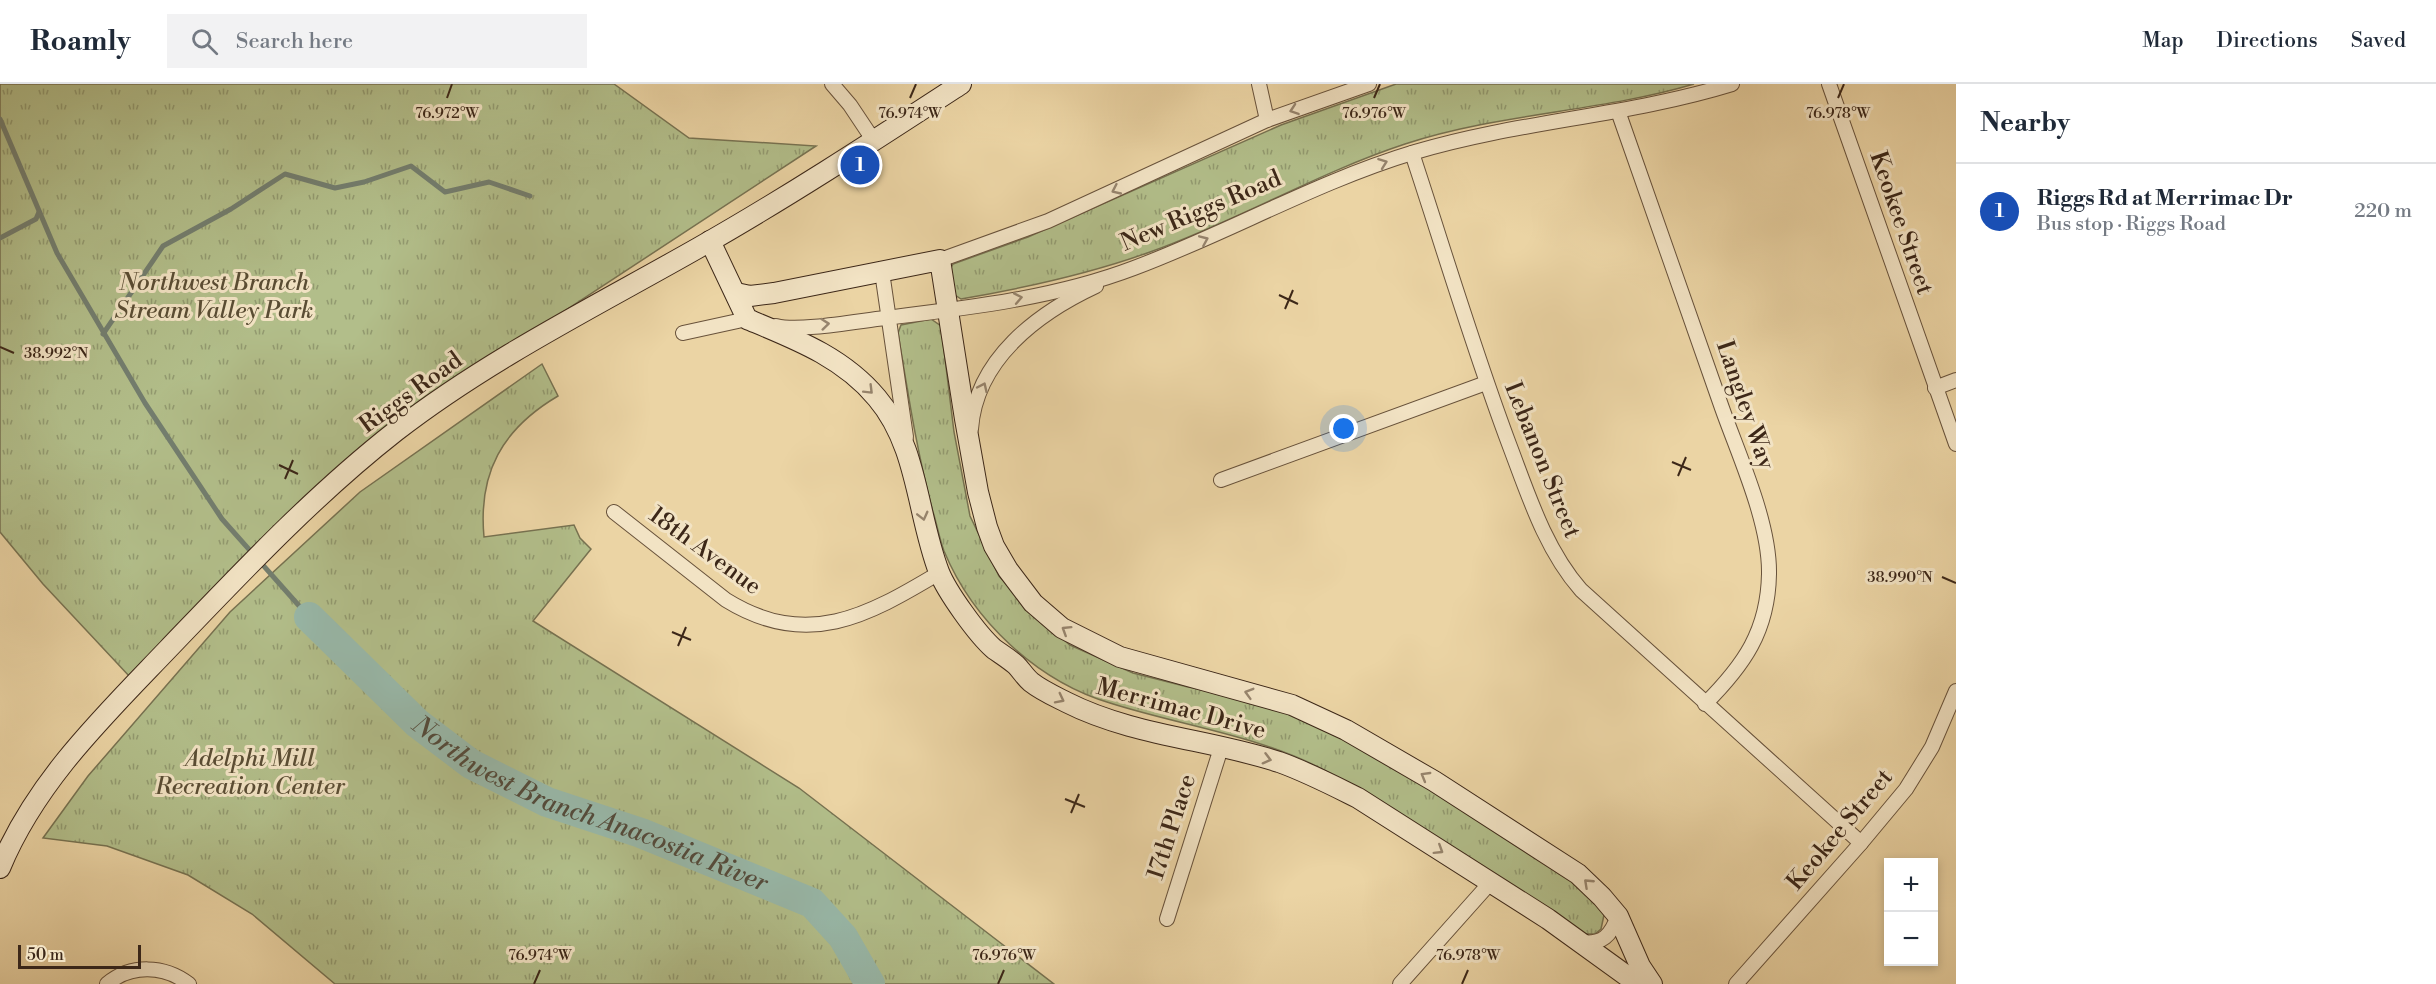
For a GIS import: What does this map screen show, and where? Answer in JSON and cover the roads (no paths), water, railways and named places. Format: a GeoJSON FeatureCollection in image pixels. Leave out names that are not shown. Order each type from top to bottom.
{"type":"FeatureCollection","features":[{"type":"Feature","properties":{"kind":"street"},"geometry":{"type":"LineString","coordinates":[[832,84],[850,105],[874,141]]}},
{"type":"Feature","properties":{"kind":"street","name":"Riggs Road"},"geometry":{"type":"LineString","coordinates":[[0,868],[23,821],[60,766],[84,738],[279,535],[340,478],[396,431],[438,401],[581,313],[710,241],[874,141],[961,84]]}},
{"type":"Feature","properties":{"kind":"street"},"geometry":{"type":"LineString","coordinates":[[1259,84],[1267,120]]}},
{"type":"Feature","properties":{"kind":"street"},"geometry":{"type":"LineString","coordinates":[[736,293],[750,296],[774,293],[940,260],[1048,221],[1267,120],[1369,84]]}},
{"type":"Feature","properties":{"kind":"street","name":"New Riggs Road"},"geometry":{"type":"LineString","coordinates":[[683,333],[747,319],[783,328],[888,317],[948,310],[1058,290],[1131,269],[1371,167],[1412,153],[1477,135],[1689,97],[1731,84]]}},
{"type":"Feature","properties":{"kind":"street","name":"Keokee Street"},"geometry":{"type":"LineString","coordinates":[[1829,84],[1956,444]]}},
{"type":"Feature","properties":{"kind":"street","name":"Langley Way"},"geometry":{"type":"LineString","coordinates":[[1618,111],[1750,488],[1765,536],[1768,554],[1766,603],[1757,636],[1738,669],[1705,704]]}},
{"type":"Feature","properties":{"kind":"street","name":"Lebanon Street"},"geometry":{"type":"LineString","coordinates":[[1412,153],[1486,383],[1532,506],[1561,564],[1581,590],[1861,843]]}},
{"type":"Feature","properties":{"kind":"street"},"geometry":{"type":"LineString","coordinates":[[710,241],[747,319],[800,341],[835,360],[864,384],[888,411],[897,427],[909,459]]}},
{"type":"Feature","properties":{"kind":"street","name":"Merrimac Drive"},"geometry":{"type":"LineString","coordinates":[[940,260],[978,492],[994,546],[1019,586],[1033,603],[1062,628],[1120,657],[1292,705],[1346,730],[1434,782],[1578,874],[1618,916],[1640,966],[1652,984]]}},
{"type":"Feature","properties":{"kind":"street"},"geometry":{"type":"LineString","coordinates":[[970,443],[971,424],[978,398],[996,362],[1014,339],[1046,313],[1070,298],[1131,269]]}},
{"type":"Feature","properties":{"kind":"street","name":"Merrimac Drive"},"geometry":{"type":"LineString","coordinates":[[882,273],[909,459],[939,573],[975,628],[993,648],[1015,664],[1031,682],[1050,694],[1104,718],[1279,762],[1334,786],[1548,919],[1638,984]]}},
{"type":"Feature","properties":{"kind":"street"},"geometry":{"type":"LineString","coordinates":[[1935,388],[1956,380]]}},
{"type":"Feature","properties":{"kind":"street"},"geometry":{"type":"LineString","coordinates":[[1221,480],[1486,383]]}},
{"type":"Feature","properties":{"kind":"street","name":"18th Avenue"},"geometry":{"type":"LineString","coordinates":[[614,512],[726,600],[743,610],[776,622],[810,625],[847,620],[891,601],[939,573]]}},
{"type":"Feature","properties":{"kind":"street","name":"Keokee Street"},"geometry":{"type":"LineString","coordinates":[[1736,984],[1861,843],[1919,770],[1945,720],[1956,691]]}},
{"type":"Feature","properties":{"kind":"street","name":"17th Place"},"geometry":{"type":"LineString","coordinates":[[1167,919],[1221,748]]}},
{"type":"Feature","properties":{"kind":"street"},"geometry":{"type":"LineString","coordinates":[[1400,984],[1490,883]]}},
{"type":"Feature","properties":{"kind":"street"},"geometry":{"type":"LineString","coordinates":[[1578,942],[1592,944],[1601,942],[1611,933],[1618,916]]}},
{"type":"Feature","properties":{"kind":"street"},"geometry":{"type":"LineString","coordinates":[[106,984],[130,971],[148,970],[171,973],[189,984]]}},
{"type":"Feature","properties":{"kind":"waterway"},"geometry":{"type":"LineString","coordinates":[[0,119],[57,253],[145,403],[222,519],[309,617]]}},
{"type":"Feature","properties":{"kind":"waterway"},"geometry":{"type":"LineString","coordinates":[[103,334],[163,246],[231,209],[285,174],[335,188],[364,182],[411,166],[445,192],[489,182],[530,196]]}},
{"type":"Feature","properties":{"kind":"waterway"},"geometry":{"type":"LineString","coordinates":[[0,238],[36,219],[39,212]]}},
{"type":"Feature","properties":{"kind":"waterway","name":"Northwest Branch Anacostia River"},"geometry":{"type":"LineString","coordinates":[[309,617],[417,723],[471,764],[547,802],[641,833],[812,903],[843,937],[870,984]]}},
{"type":"Feature","properties":{"kind":"place","name":"Riggs Rd at Merrimac Dr"},"geometry":{"type":"Point","coordinates":[860,165]}},
{"type":"Feature","properties":{"kind":"park label","name":"Northwest Branch Stream Valley Park"},"geometry":{"type":"Point","coordinates":[214,297]}},
{"type":"Feature","properties":{"kind":"park label","name":"Adelphi Mill Recreation Center"},"geometry":{"type":"Point","coordinates":[250,773]}}]}
